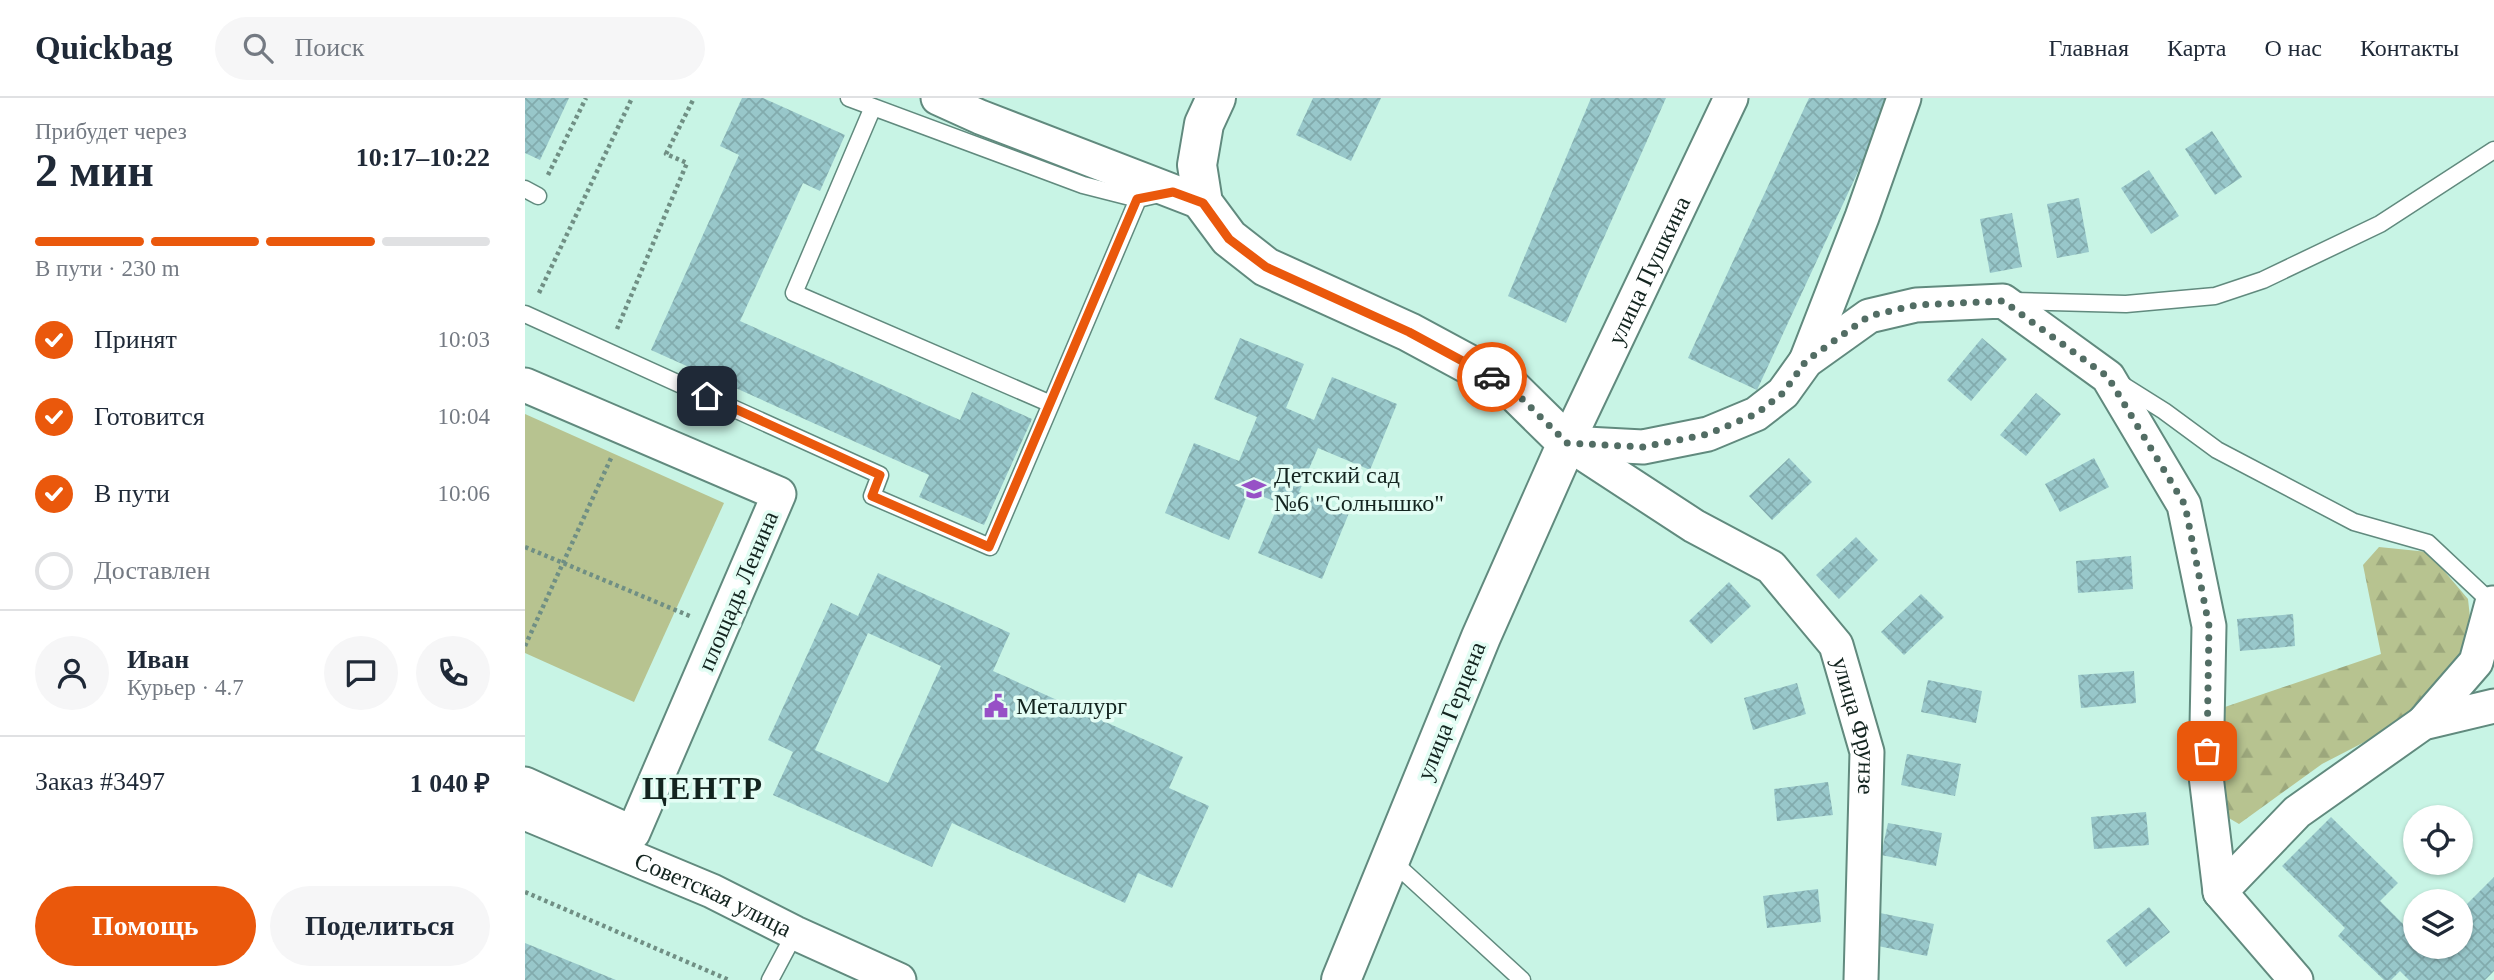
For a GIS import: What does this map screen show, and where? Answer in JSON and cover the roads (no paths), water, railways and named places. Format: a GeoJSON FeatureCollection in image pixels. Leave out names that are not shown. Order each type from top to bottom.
{"type":"FeatureCollection","features":[{"type":"Feature","properties":{"kind":"street"},"geometry":{"type":"LineString","coordinates":[[938,98],[980,117],[1188,197],[1229,239],[1266,267],[1409,332],[1509,386],[1567,443],[1643,447],[1708,434],[1756,414],[1783,393],[1806,361],[1862,218],[1904,98]]}},
{"type":"Feature","properties":{"kind":"street","name":"улица Пушкина"},"geometry":{"type":"LineString","coordinates":[[1567,443],[1731,98]]}},
{"type":"Feature","properties":{"kind":"street"},"geometry":{"type":"LineString","coordinates":[[1188,197],[1210,111]]}},
{"type":"Feature","properties":{"kind":"street"},"geometry":{"type":"LineString","coordinates":[[1806,361],[1869,316],[1916,305],[2003,301],[2108,377],[2185,505],[2209,626],[2206,776],[2220,892],[2296,980]]}},
{"type":"Feature","properties":{"kind":"street","name":"площадь Ленина"},"geometry":{"type":"LineString","coordinates":[[525,385],[779,495],[633,833],[525,784]]}},
{"type":"Feature","properties":{"kind":"street","name":"улица Герцена"},"geometry":{"type":"LineString","coordinates":[[1341,980],[1481,637],[1567,443]]}},
{"type":"Feature","properties":{"kind":"street","name":"улица Фрунзе"},"geometry":{"type":"LineString","coordinates":[[1567,443],[1694,526],[1771,567],[1836,645],[1867,752],[1861,980]]}},
{"type":"Feature","properties":{"kind":"street"},"geometry":{"type":"LineString","coordinates":[[2220,892],[2297,812],[2423,723],[2476,663],[2493,604]]}},
{"type":"Feature","properties":{"kind":"street"},"geometry":{"type":"LineString","coordinates":[[2423,723],[2494,706]]}},
{"type":"Feature","properties":{"kind":"street","name":"Советская улица"},"geometry":{"type":"LineString","coordinates":[[525,813],[712,891],[898,980]]}},
{"type":"Feature","properties":{"kind":"lane"},"geometry":{"type":"LineString","coordinates":[[849,98],[1083,185],[1137,199],[1188,197]]}},
{"type":"Feature","properties":{"kind":"lane"},"geometry":{"type":"LineString","coordinates":[[873,107],[794,293],[1051,404]]}},
{"type":"Feature","properties":{"kind":"lane"},"geometry":{"type":"LineString","coordinates":[[2003,301],[2126,304],[2215,296],[2263,280],[2380,224],[2494,150]]}},
{"type":"Feature","properties":{"kind":"lane"},"geometry":{"type":"LineString","coordinates":[[527,315],[880,475],[872,496],[989,547],[1137,199]]}},
{"type":"Feature","properties":{"kind":"lane"},"geometry":{"type":"LineString","coordinates":[[2108,377],[2164,411],[2217,450],[2354,522],[2428,543],[2493,604]]}},
{"type":"Feature","properties":{"kind":"lane"},"geometry":{"type":"LineString","coordinates":[[1391,860],[1522,980]]}},
{"type":"Feature","properties":{"kind":"lane"},"geometry":{"type":"LineString","coordinates":[[770,980],[795,933]]}},
{"type":"Feature","properties":{"kind":"place","name":"Детский сад №6 \"Солнышко\""},"geometry":{"type":"Point","coordinates":[1254,489]}},
{"type":"Feature","properties":{"kind":"place","name":"Металлург"},"geometry":{"type":"Point","coordinates":[996,706]}},
{"type":"Feature","properties":{"kind":"district","name":"ЦЕНТР"},"geometry":{"type":"Point","coordinates":[703,788]}}]}
